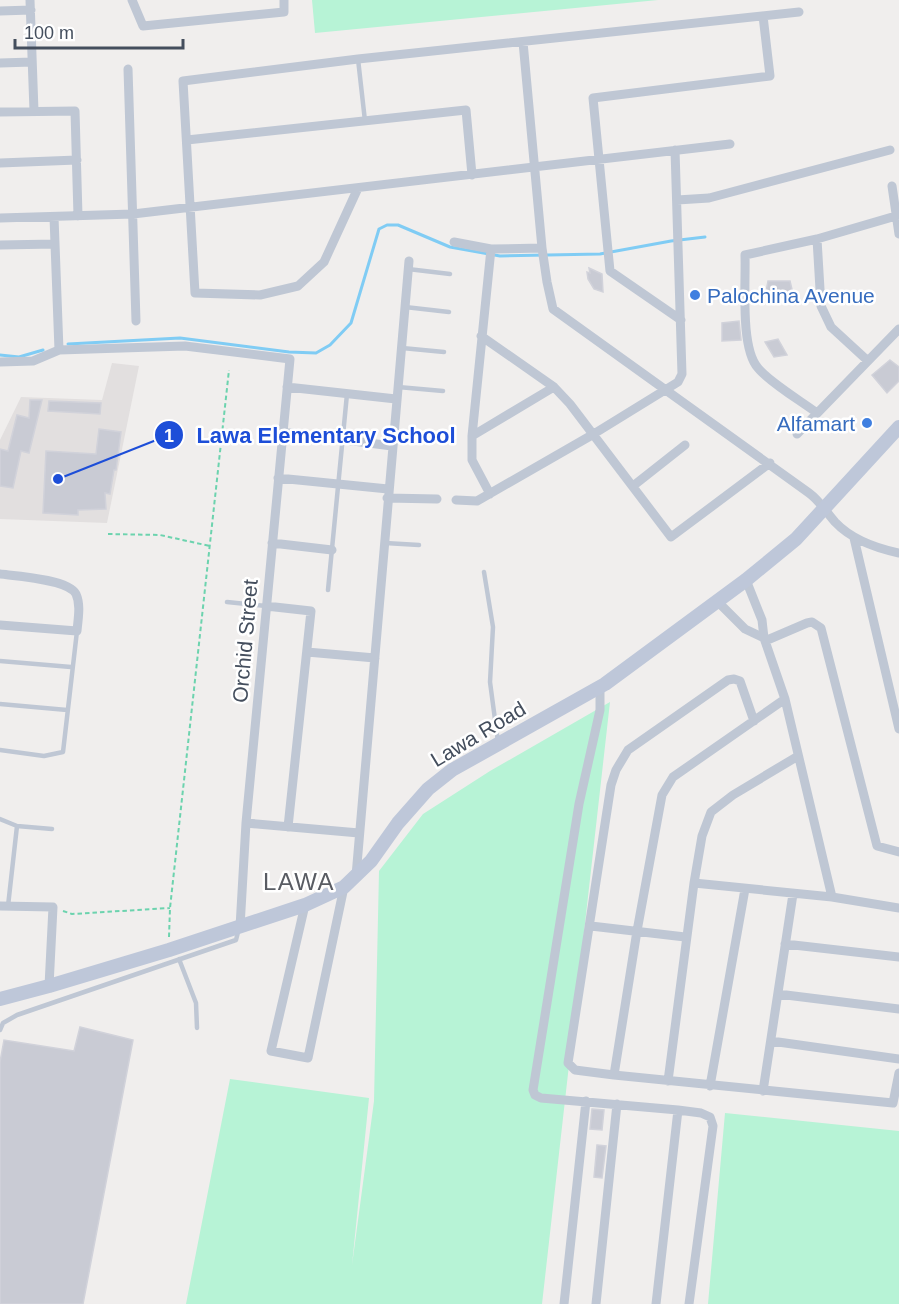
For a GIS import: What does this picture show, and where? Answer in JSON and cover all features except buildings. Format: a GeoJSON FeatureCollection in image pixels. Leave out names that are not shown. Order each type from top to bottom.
{"type":"FeatureCollection","features":[{"type":"Feature","properties":{"kind":"main road","name":"Lawa Road"},"geometry":{"type":"LineString","coordinates":[[0,999],[174,955],[240,927],[304,905],[344,887],[371,861],[398,823],[428,789],[452,770],[600,687],[746,580],[796,539],[899,427]]}},
{"type":"Feature","properties":{"kind":"street"},"geometry":{"type":"LineString","coordinates":[[132,0],[143,26],[284,12],[284,0]]}},
{"type":"Feature","properties":{"kind":"street"},"geometry":{"type":"LineString","coordinates":[[0,11],[30,5],[34,111]]}},
{"type":"Feature","properties":{"kind":"street"},"geometry":{"type":"LineString","coordinates":[[358,188],[324,262],[298,286],[260,295],[195,293],[183,81],[358,59],[799,12]]}},
{"type":"Feature","properties":{"kind":"street"},"geometry":{"type":"LineString","coordinates":[[681,320],[610,271],[593,98],[770,75],[763,16]]}},
{"type":"Feature","properties":{"kind":"street"},"geometry":{"type":"LineString","coordinates":[[523,42],[542,248],[553,309],[819,500],[834,521],[854,538],[878,549],[899,553]]}},
{"type":"Feature","properties":{"kind":"street"},"geometry":{"type":"LineString","coordinates":[[0,63],[32,62]]}},
{"type":"Feature","properties":{"kind":"street"},"geometry":{"type":"LineString","coordinates":[[128,69],[136,321]]}},
{"type":"Feature","properties":{"kind":"street"},"geometry":{"type":"LineString","coordinates":[[187,140],[466,110],[472,175]]}},
{"type":"Feature","properties":{"kind":"street"},"geometry":{"type":"LineString","coordinates":[[0,112],[75,111],[78,216]]}},
{"type":"Feature","properties":{"kind":"street"},"geometry":{"type":"LineString","coordinates":[[0,218],[133,214],[730,144]]}},
{"type":"Feature","properties":{"kind":"street"},"geometry":{"type":"LineString","coordinates":[[456,500],[477,501],[678,382],[682,374],[675,150]]}},
{"type":"Feature","properties":{"kind":"street"},"geometry":{"type":"LineString","coordinates":[[677,200],[709,198],[890,150]]}},
{"type":"Feature","properties":{"kind":"street"},"geometry":{"type":"LineString","coordinates":[[0,163],[77,160]]}},
{"type":"Feature","properties":{"kind":"street"},"geometry":{"type":"LineString","coordinates":[[892,186],[899,234]]}},
{"type":"Feature","properties":{"kind":"street"},"geometry":{"type":"LineString","coordinates":[[817,413],[759,370],[750,358],[747,342],[746,255],[817,239],[898,215]]}},
{"type":"Feature","properties":{"kind":"street"},"geometry":{"type":"LineString","coordinates":[[0,362],[33,361],[59,350],[54,217]]}},
{"type":"Feature","properties":{"kind":"street"},"geometry":{"type":"LineString","coordinates":[[817,239],[821,306],[831,327],[868,361]]}},
{"type":"Feature","properties":{"kind":"street"},"geometry":{"type":"LineString","coordinates":[[454,242],[491,249],[542,248]]}},
{"type":"Feature","properties":{"kind":"street"},"geometry":{"type":"LineString","coordinates":[[0,245],[55,244]]}},
{"type":"Feature","properties":{"kind":"street"},"geometry":{"type":"LineString","coordinates":[[490,494],[472,460],[472,436],[491,249]]}},
{"type":"Feature","properties":{"kind":"street"},"geometry":{"type":"LineString","coordinates":[[356,876],[409,265]]}},
{"type":"Feature","properties":{"kind":"street"},"geometry":{"type":"LineString","coordinates":[[797,434],[899,329]]}},
{"type":"Feature","properties":{"kind":"street"},"geometry":{"type":"LineString","coordinates":[[481,336],[554,387],[570,404],[671,537],[770,463]]}},
{"type":"Feature","properties":{"kind":"street","name":"Orchid Street"},"geometry":{"type":"LineString","coordinates":[[59,350],[185,346],[290,359],[246,824],[240,927]]}},
{"type":"Feature","properties":{"kind":"street"},"geometry":{"type":"LineString","coordinates":[[287,387],[396,399]]}},
{"type":"Feature","properties":{"kind":"street"},"geometry":{"type":"LineString","coordinates":[[472,436],[554,387]]}},
{"type":"Feature","properties":{"kind":"street"},"geometry":{"type":"LineString","coordinates":[[283,432],[392,446]]}},
{"type":"Feature","properties":{"kind":"street"},"geometry":{"type":"LineString","coordinates":[[633,486],[685,445]]}},
{"type":"Feature","properties":{"kind":"street"},"geometry":{"type":"LineString","coordinates":[[278,477],[437,499]]}},
{"type":"Feature","properties":{"kind":"street"},"geometry":{"type":"LineString","coordinates":[[854,538],[899,729]]}},
{"type":"Feature","properties":{"kind":"street"},"geometry":{"type":"LineString","coordinates":[[273,543],[332,550]]}},
{"type":"Feature","properties":{"kind":"street"},"geometry":{"type":"LineString","coordinates":[[0,574],[66,585],[75,593],[79,608],[77,631],[0,625]]}},
{"type":"Feature","properties":{"kind":"street"},"geometry":{"type":"LineString","coordinates":[[746,580],[762,620],[765,639],[785,699],[832,897]]}},
{"type":"Feature","properties":{"kind":"street"},"geometry":{"type":"LineString","coordinates":[[717,601],[745,629],[765,639],[812,622],[821,628],[877,846],[899,852]]}},
{"type":"Feature","properties":{"kind":"street"},"geometry":{"type":"LineString","coordinates":[[266,606],[311,611],[288,826]]}},
{"type":"Feature","properties":{"kind":"street"},"geometry":{"type":"LineString","coordinates":[[307,652],[375,658]]}},
{"type":"Feature","properties":{"kind":"street"},"geometry":{"type":"LineString","coordinates":[[754,721],[740,681],[728,680],[628,750],[616,770],[611,785],[568,1063],[575,1070],[614,1075],[893,1103],[899,1073]]}},
{"type":"Feature","properties":{"kind":"street"},"geometry":{"type":"LineString","coordinates":[[600,687],[600,710],[579,804],[533,1090],[534,1095],[541,1098],[678,1110],[701,1113],[710,1117],[713,1126],[688,1304]]}},
{"type":"Feature","properties":{"kind":"street"},"geometry":{"type":"LineString","coordinates":[[614,1075],[662,795],[673,777],[785,699]]}},
{"type":"Feature","properties":{"kind":"street"},"geometry":{"type":"LineString","coordinates":[[668,1081],[694,883],[702,836],[711,812],[733,795],[798,756]]}},
{"type":"Feature","properties":{"kind":"street"},"geometry":{"type":"LineString","coordinates":[[246,824],[358,833]]}},
{"type":"Feature","properties":{"kind":"street"},"geometry":{"type":"LineString","coordinates":[[694,883],[832,897],[899,908]]}},
{"type":"Feature","properties":{"kind":"street"},"geometry":{"type":"LineString","coordinates":[[304,905],[271,1052],[308,1058],[344,887]]}},
{"type":"Feature","properties":{"kind":"street"},"geometry":{"type":"LineString","coordinates":[[710,1086],[745,889]]}},
{"type":"Feature","properties":{"kind":"street"},"geometry":{"type":"LineString","coordinates":[[763,1091],[793,894]]}},
{"type":"Feature","properties":{"kind":"street"},"geometry":{"type":"LineString","coordinates":[[4,906],[53,907],[49,986]]}},
{"type":"Feature","properties":{"kind":"street"},"geometry":{"type":"LineString","coordinates":[[591,926],[686,937]]}},
{"type":"Feature","properties":{"kind":"street"},"geometry":{"type":"LineString","coordinates":[[785,944],[899,957]]}},
{"type":"Feature","properties":{"kind":"street"},"geometry":{"type":"LineString","coordinates":[[778,994],[899,1010]]}},
{"type":"Feature","properties":{"kind":"street"},"geometry":{"type":"LineString","coordinates":[[771,1041],[899,1059]]}},
{"type":"Feature","properties":{"kind":"street"},"geometry":{"type":"LineString","coordinates":[[564,1304],[586,1101]]}},
{"type":"Feature","properties":{"kind":"street"},"geometry":{"type":"LineString","coordinates":[[596,1304],[617,1104]]}},
{"type":"Feature","properties":{"kind":"street"},"geometry":{"type":"LineString","coordinates":[[656,1304],[678,1110]]}},
{"type":"Feature","properties":{"kind":"lane"},"geometry":{"type":"LineString","coordinates":[[358,59],[365,121]]}},
{"type":"Feature","properties":{"kind":"lane"},"geometry":{"type":"LineString","coordinates":[[409,265],[450,274]]}},
{"type":"Feature","properties":{"kind":"lane"},"geometry":{"type":"LineString","coordinates":[[405,307],[449,312]]}},
{"type":"Feature","properties":{"kind":"lane"},"geometry":{"type":"LineString","coordinates":[[401,348],[444,352]]}},
{"type":"Feature","properties":{"kind":"lane"},"geometry":{"type":"LineString","coordinates":[[398,387],[443,391]]}},
{"type":"Feature","properties":{"kind":"lane"},"geometry":{"type":"LineString","coordinates":[[328,590],[347,394]]}},
{"type":"Feature","properties":{"kind":"lane"},"geometry":{"type":"LineString","coordinates":[[384,543],[419,545]]}},
{"type":"Feature","properties":{"kind":"lane"},"geometry":{"type":"LineString","coordinates":[[484,572],[493,627],[490,682],[499,744]]}},
{"type":"Feature","properties":{"kind":"lane"},"geometry":{"type":"LineString","coordinates":[[227,602],[266,606]]}},
{"type":"Feature","properties":{"kind":"lane"},"geometry":{"type":"LineString","coordinates":[[0,750],[44,756],[63,752],[71,667],[77,631]]}},
{"type":"Feature","properties":{"kind":"lane"},"geometry":{"type":"LineString","coordinates":[[0,662],[71,667]]}},
{"type":"Feature","properties":{"kind":"lane"},"geometry":{"type":"LineString","coordinates":[[0,704],[67,710]]}},
{"type":"Feature","properties":{"kind":"lane"},"geometry":{"type":"LineString","coordinates":[[0,819],[17,826],[52,829]]}},
{"type":"Feature","properties":{"kind":"lane"},"geometry":{"type":"LineString","coordinates":[[4,906],[17,826]]}},
{"type":"Feature","properties":{"kind":"lane"},"geometry":{"type":"LineString","coordinates":[[0,1030],[3,1023],[17,1015],[174,955],[196,1003],[197,1028]]}},
{"type":"Feature","properties":{"kind":"path"},"geometry":{"type":"LineString","coordinates":[[174,955],[170,908],[229,370]]}},
{"type":"Feature","properties":{"kind":"path"},"geometry":{"type":"LineString","coordinates":[[108,534],[160,535],[210,546]]}},
{"type":"Feature","properties":{"kind":"path"},"geometry":{"type":"LineString","coordinates":[[53,907],[72,914],[170,908]]}},
{"type":"Feature","properties":{"kind":"shaded area"},"geometry":{"type":"Polygon","coordinates":[[[112,363],[139,366],[107,523],[0,519],[0,440],[21,397],[102,400],[112,363]]]}},
{"type":"Feature","properties":{"kind":"green space"},"geometry":{"type":"Polygon","coordinates":[[[312,0],[658,0],[315,33],[312,0]]]}},
{"type":"Feature","properties":{"kind":"green space"},"geometry":{"type":"Polygon","coordinates":[[[610,702],[542,1304],[186,1304],[230,1079],[369,1098],[352,1265],[374,1101],[379,871],[423,814],[490,771],[610,702]]]}},
{"type":"Feature","properties":{"kind":"green space"},"geometry":{"type":"Polygon","coordinates":[[[725,1113],[899,1131],[899,1304],[708,1304],[725,1113]]]}},
{"type":"Feature","properties":{"kind":"waterway"},"geometry":{"type":"LineString","coordinates":[[68,344],[180,338],[289,352],[316,353],[330,345],[351,323],[379,229],[387,225],[398,225],[450,247],[500,256],[600,254],[705,237]]}},
{"type":"Feature","properties":{"kind":"waterway"},"geometry":{"type":"LineString","coordinates":[[0,355],[19,357],[43,350]]}},
{"type":"Feature","properties":{"kind":"place","name":"Palochina Avenue"},"geometry":{"type":"Point","coordinates":[695,295]}},
{"type":"Feature","properties":{"kind":"place","name":"Alfamart"},"geometry":{"type":"Point","coordinates":[867,423]}},
{"type":"Feature","properties":{"kind":"place","name":"Lawa Elementary School"},"geometry":{"type":"Point","coordinates":[58,479]}},
{"type":"Feature","properties":{"kind":"district","name":"LAWA"},"geometry":{"type":"Point","coordinates":[299,881]}}]}
